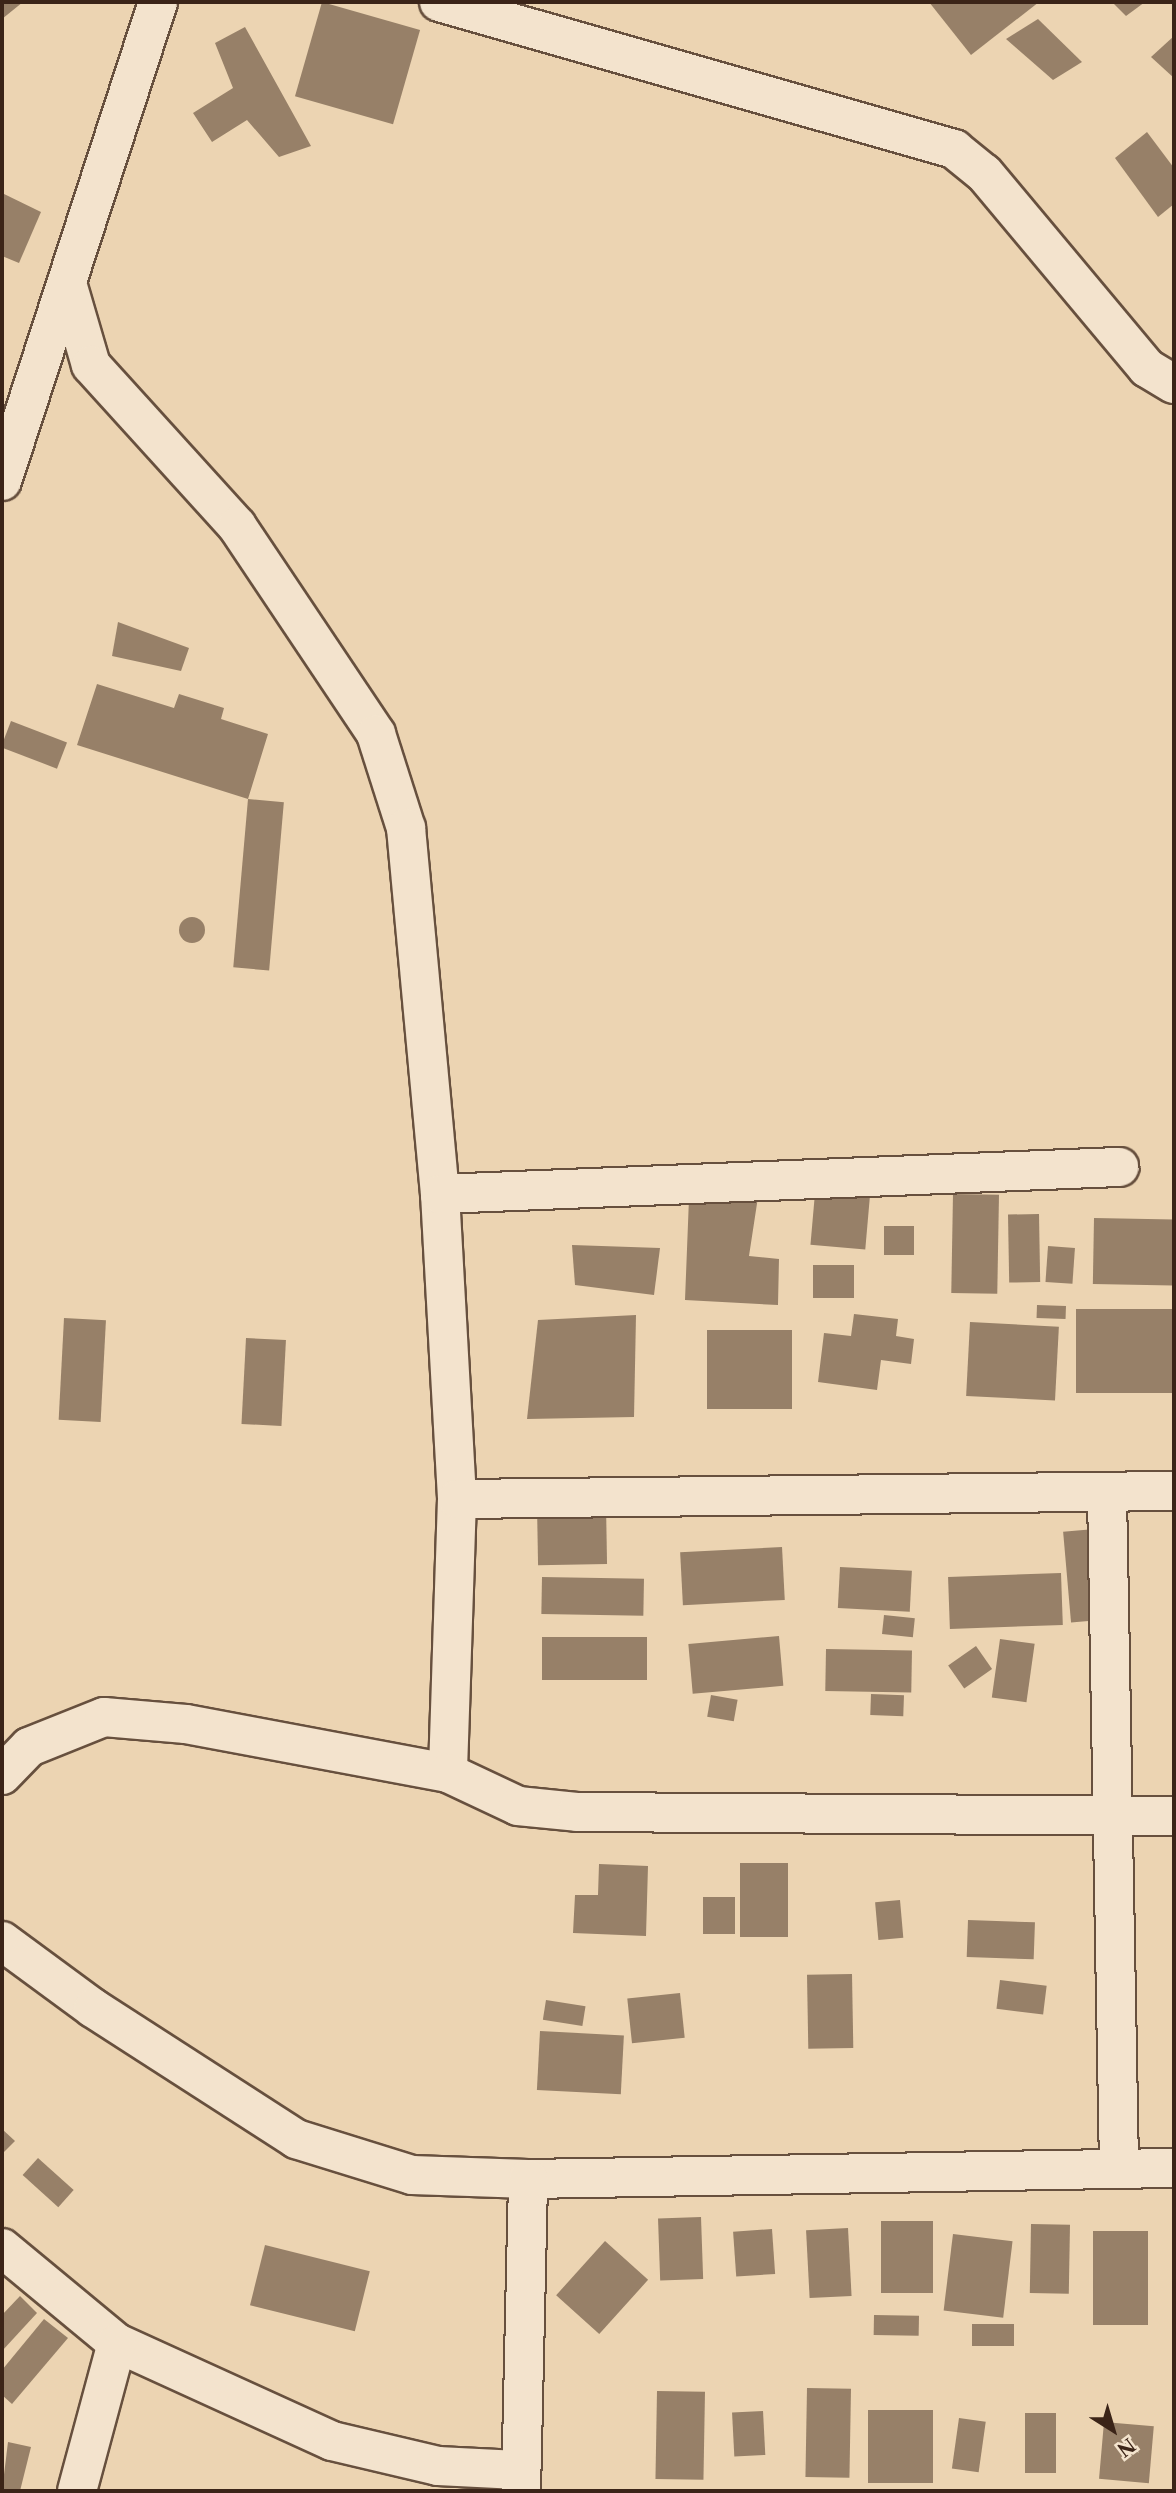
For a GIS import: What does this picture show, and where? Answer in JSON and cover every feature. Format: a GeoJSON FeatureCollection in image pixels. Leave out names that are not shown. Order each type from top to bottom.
{"type":"FeatureCollection","features":[{"type":"Feature","properties":{"kind":"street"},"geometry":{"type":"LineString","coordinates":[[2,481],[158,2]]}},
{"type":"Feature","properties":{"kind":"street"},"geometry":{"type":"LineString","coordinates":[[439,2],[954,149],[984,173],[1147,368],[1174,384]]}},
{"type":"Feature","properties":{"kind":"street"},"geometry":{"type":"LineString","coordinates":[[67,283],[91,365],[237,526],[376,734],[406,828],[440,1194],[457,1499],[448,1773]]}},
{"type":"Feature","properties":{"kind":"street"},"geometry":{"type":"LineString","coordinates":[[440,1194],[1119,1167]]}},
{"type":"Feature","properties":{"kind":"street"},"geometry":{"type":"LineString","coordinates":[[457,1499],[1174,1491]]}},
{"type":"Feature","properties":{"kind":"street"},"geometry":{"type":"LineString","coordinates":[[1107,1493],[1109,1816],[1119,2169]]}},
{"type":"Feature","properties":{"kind":"street"},"geometry":{"type":"LineString","coordinates":[[2,1776],[29,1747],[104,1717],[186,1724],[448,1773],[518,1806],[577,1812],[1174,1816]]}},
{"type":"Feature","properties":{"kind":"street"},"geometry":{"type":"LineString","coordinates":[[2,1941],[93,2008],[296,2139],[412,2175],[528,2179],[1174,2168]]}},
{"type":"Feature","properties":{"kind":"street"},"geometry":{"type":"LineString","coordinates":[[2,2248],[117,2343],[332,2441],[438,2466],[519,2481],[528,2179]]}},
{"type":"Feature","properties":{"kind":"street"},"geometry":{"type":"LineString","coordinates":[[77,2491],[117,2343]]}},
{"type":"Feature","properties":{"kind":"building"},"geometry":{"type":"Polygon","coordinates":[[[2,2],[23,2],[2,19],[2,2]]]}},
{"type":"Feature","properties":{"kind":"building"},"geometry":{"type":"Polygon","coordinates":[[[322,2],[420,30],[393,124],[295,96],[322,2]]]}},
{"type":"Feature","properties":{"kind":"building"},"geometry":{"type":"Polygon","coordinates":[[[929,2],[1039,2],[971,55],[929,2]]]}},
{"type":"Feature","properties":{"kind":"building"},"geometry":{"type":"Polygon","coordinates":[[[1112,2],[1145,2],[1126,16],[1112,2]]]}},
{"type":"Feature","properties":{"kind":"building"},"geometry":{"type":"Polygon","coordinates":[[[1038,19],[1082,62],[1053,80],[1006,39],[1038,19]]]}},
{"type":"Feature","properties":{"kind":"building"},"geometry":{"type":"Polygon","coordinates":[[[245,27],[311,146],[279,157],[247,120],[212,142],[193,113],[233,88],[215,43],[245,27]]]}},
{"type":"Feature","properties":{"kind":"building"},"geometry":{"type":"Polygon","coordinates":[[[1174,36],[1174,78],[1151,57],[1174,36]]]}},
{"type":"Feature","properties":{"kind":"building"},"geometry":{"type":"Polygon","coordinates":[[[1147,132],[1174,168],[1174,204],[1158,217],[1115,158],[1147,132]]]}},
{"type":"Feature","properties":{"kind":"building"},"geometry":{"type":"Polygon","coordinates":[[[2,193],[41,212],[19,263],[2,256],[2,193]]]}},
{"type":"Feature","properties":{"kind":"building"},"geometry":{"type":"Polygon","coordinates":[[[118,622],[189,648],[181,671],[112,656],[118,622]]]}},
{"type":"Feature","properties":{"kind":"building"},"geometry":{"type":"Polygon","coordinates":[[[97,684],[174,708],[179,694],[224,708],[221,719],[268,734],[248,799],[77,745],[97,684]]]}},
{"type":"Feature","properties":{"kind":"building"},"geometry":{"type":"Polygon","coordinates":[[[11,721],[67,743],[57,769],[2,748],[11,721]]]}},
{"type":"Feature","properties":{"kind":"building"},"geometry":{"type":"Polygon","coordinates":[[[248,799],[284,802],[269,970],[233,967],[248,799]]]}},
{"type":"Feature","properties":{"kind":"building"},"geometry":{"type":"Polygon","coordinates":[[[192,917],[201,921],[205,930],[201,939],[192,943],[183,939],[179,930],[183,921],[192,917]]]}},
{"type":"Feature","properties":{"kind":"building"},"geometry":{"type":"Polygon","coordinates":[[[815,1193],[870,1198],[865,1250],[810,1245],[815,1193]]]}},
{"type":"Feature","properties":{"kind":"building"},"geometry":{"type":"Polygon","coordinates":[[[953,1194],[999,1195],[997,1294],[951,1293],[953,1194]]]}},
{"type":"Feature","properties":{"kind":"building"},"geometry":{"type":"Polygon","coordinates":[[[758,1197],[749,1256],[779,1259],[778,1305],[685,1300],[689,1198],[758,1197]]]}},
{"type":"Feature","properties":{"kind":"building"},"geometry":{"type":"Polygon","coordinates":[[[1039,1214],[1040,1282],[1009,1283],[1008,1215],[1039,1214]]]}},
{"type":"Feature","properties":{"kind":"building"},"geometry":{"type":"Polygon","coordinates":[[[1094,1218],[1174,1219],[1173,1285],[1093,1284],[1094,1218]]]}},
{"type":"Feature","properties":{"kind":"building"},"geometry":{"type":"Polygon","coordinates":[[[884,1226],[914,1226],[914,1255],[884,1255],[884,1226]]]}},
{"type":"Feature","properties":{"kind":"building"},"geometry":{"type":"Polygon","coordinates":[[[572,1245],[660,1248],[654,1295],[575,1285],[572,1245]]]}},
{"type":"Feature","properties":{"kind":"building"},"geometry":{"type":"Polygon","coordinates":[[[1048,1246],[1075,1248],[1072,1284],[1045,1282],[1048,1246]]]}},
{"type":"Feature","properties":{"kind":"building"},"geometry":{"type":"Polygon","coordinates":[[[813,1265],[854,1265],[854,1298],[813,1298],[813,1265]]]}},
{"type":"Feature","properties":{"kind":"building"},"geometry":{"type":"Polygon","coordinates":[[[1037,1305],[1066,1306],[1066,1319],[1037,1318],[1037,1305]]]}},
{"type":"Feature","properties":{"kind":"building"},"geometry":{"type":"Polygon","coordinates":[[[1076,1309],[1174,1309],[1174,1393],[1076,1393],[1076,1309]]]}},
{"type":"Feature","properties":{"kind":"building"},"geometry":{"type":"Polygon","coordinates":[[[854,1314],[898,1319],[896,1336],[914,1339],[911,1364],[881,1360],[877,1390],[818,1382],[824,1333],[851,1336],[854,1314]]]}},
{"type":"Feature","properties":{"kind":"building"},"geometry":{"type":"Polygon","coordinates":[[[636,1315],[634,1417],[527,1419],[538,1320],[636,1315]]]}},
{"type":"Feature","properties":{"kind":"building"},"geometry":{"type":"Polygon","coordinates":[[[64,1318],[106,1320],[101,1422],[59,1420],[64,1318]]]}},
{"type":"Feature","properties":{"kind":"building"},"geometry":{"type":"Polygon","coordinates":[[[970,1322],[1059,1327],[1055,1401],[966,1396],[970,1322]]]}},
{"type":"Feature","properties":{"kind":"building"},"geometry":{"type":"Polygon","coordinates":[[[707,1330],[792,1330],[792,1409],[707,1409],[707,1330]]]}},
{"type":"Feature","properties":{"kind":"building"},"geometry":{"type":"Polygon","coordinates":[[[246,1338],[286,1340],[281,1426],[241,1424],[246,1338]]]}},
{"type":"Feature","properties":{"kind":"building"},"geometry":{"type":"Polygon","coordinates":[[[606,1504],[607,1564],[538,1565],[537,1505],[606,1504]]]}},
{"type":"Feature","properties":{"kind":"building"},"geometry":{"type":"Polygon","coordinates":[[[1095,1529],[1103,1620],[1071,1622],[1063,1532],[1095,1529]]]}},
{"type":"Feature","properties":{"kind":"building"},"geometry":{"type":"Polygon","coordinates":[[[782,1547],[785,1600],[683,1605],[680,1552],[782,1547]]]}},
{"type":"Feature","properties":{"kind":"building"},"geometry":{"type":"Polygon","coordinates":[[[840,1567],[912,1571],[910,1612],[838,1608],[840,1567]]]}},
{"type":"Feature","properties":{"kind":"building"},"geometry":{"type":"Polygon","coordinates":[[[1061,1573],[1063,1625],[950,1629],[948,1577],[1061,1573]]]}},
{"type":"Feature","properties":{"kind":"building"},"geometry":{"type":"Polygon","coordinates":[[[542,1577],[644,1579],[643,1616],[541,1614],[542,1577]]]}},
{"type":"Feature","properties":{"kind":"building"},"geometry":{"type":"Polygon","coordinates":[[[884,1615],[915,1618],[913,1637],[882,1634],[884,1615]]]}},
{"type":"Feature","properties":{"kind":"building"},"geometry":{"type":"Polygon","coordinates":[[[779,1636],[783,1686],[693,1694],[688,1644],[779,1636]]]}},
{"type":"Feature","properties":{"kind":"building"},"geometry":{"type":"Polygon","coordinates":[[[542,1637],[647,1637],[647,1680],[542,1680],[542,1637]]]}},
{"type":"Feature","properties":{"kind":"building"},"geometry":{"type":"Polygon","coordinates":[[[1000,1639],[1035,1644],[1026,1702],[992,1697],[1000,1639]]]}},
{"type":"Feature","properties":{"kind":"building"},"geometry":{"type":"Polygon","coordinates":[[[976,1646],[992,1669],[964,1688],[948,1666],[976,1646]]]}},
{"type":"Feature","properties":{"kind":"building"},"geometry":{"type":"Polygon","coordinates":[[[826,1649],[912,1651],[911,1692],[825,1691],[826,1649]]]}},
{"type":"Feature","properties":{"kind":"building"},"geometry":{"type":"Polygon","coordinates":[[[871,1694],[904,1695],[903,1716],[870,1715],[871,1694]]]}},
{"type":"Feature","properties":{"kind":"building"},"geometry":{"type":"Polygon","coordinates":[[[711,1695],[738,1700],[734,1721],[707,1717],[711,1695]]]}},
{"type":"Feature","properties":{"kind":"building"},"geometry":{"type":"Polygon","coordinates":[[[740,1863],[788,1863],[788,1937],[740,1937],[740,1863]]]}},
{"type":"Feature","properties":{"kind":"building"},"geometry":{"type":"Polygon","coordinates":[[[599,1864],[648,1866],[646,1936],[573,1933],[575,1895],[598,1895],[599,1864]]]}},
{"type":"Feature","properties":{"kind":"building"},"geometry":{"type":"Polygon","coordinates":[[[703,1897],[735,1897],[735,1934],[703,1934],[703,1897]]]}},
{"type":"Feature","properties":{"kind":"building"},"geometry":{"type":"Polygon","coordinates":[[[900,1900],[903,1938],[878,1940],[875,1902],[900,1900]]]}},
{"type":"Feature","properties":{"kind":"building"},"geometry":{"type":"Polygon","coordinates":[[[968,1920],[1035,1922],[1034,1959],[967,1957],[968,1920]]]}},
{"type":"Feature","properties":{"kind":"building"},"geometry":{"type":"Polygon","coordinates":[[[852,1974],[853,2048],[808,2049],[807,1975],[852,1974]]]}},
{"type":"Feature","properties":{"kind":"building"},"geometry":{"type":"Polygon","coordinates":[[[1000,1980],[1047,1986],[1043,2015],[996,2009],[1000,1980]]]}},
{"type":"Feature","properties":{"kind":"building"},"geometry":{"type":"Polygon","coordinates":[[[680,1993],[685,2038],[632,2043],[627,1999],[680,1993]]]}},
{"type":"Feature","properties":{"kind":"building"},"geometry":{"type":"Polygon","coordinates":[[[546,2000],[586,2006],[582,2026],[543,2020],[546,2000]]]}},
{"type":"Feature","properties":{"kind":"building"},"geometry":{"type":"Polygon","coordinates":[[[540,2031],[624,2035],[621,2094],[537,2090],[540,2031]]]}},
{"type":"Feature","properties":{"kind":"building"},"geometry":{"type":"Polygon","coordinates":[[[2,2129],[15,2141],[2,2154],[2,2129]]]}},
{"type":"Feature","properties":{"kind":"building"},"geometry":{"type":"Polygon","coordinates":[[[38,2158],[74,2190],[58,2207],[23,2175],[38,2158]]]}},
{"type":"Feature","properties":{"kind":"building"},"geometry":{"type":"Polygon","coordinates":[[[701,2217],[703,2279],[660,2280],[658,2219],[701,2217]]]}},
{"type":"Feature","properties":{"kind":"building"},"geometry":{"type":"Polygon","coordinates":[[[881,2221],[933,2221],[933,2293],[881,2293],[881,2221]]]}},
{"type":"Feature","properties":{"kind":"building"},"geometry":{"type":"Polygon","coordinates":[[[1031,2224],[1070,2225],[1069,2294],[1030,2293],[1031,2224]]]}},
{"type":"Feature","properties":{"kind":"building"},"geometry":{"type":"Polygon","coordinates":[[[848,2228],[852,2296],[810,2298],[806,2230],[848,2228]]]}},
{"type":"Feature","properties":{"kind":"building"},"geometry":{"type":"Polygon","coordinates":[[[772,2229],[775,2274],[736,2277],[733,2232],[772,2229]]]}},
{"type":"Feature","properties":{"kind":"building"},"geometry":{"type":"Polygon","coordinates":[[[1093,2231],[1148,2231],[1148,2325],[1093,2325],[1093,2231]]]}},
{"type":"Feature","properties":{"kind":"building"},"geometry":{"type":"Polygon","coordinates":[[[953,2234],[1013,2241],[1003,2318],[944,2310],[953,2234]]]}},
{"type":"Feature","properties":{"kind":"building"},"geometry":{"type":"Polygon","coordinates":[[[605,2241],[648,2280],[599,2334],[556,2295],[605,2241]]]}},
{"type":"Feature","properties":{"kind":"building"},"geometry":{"type":"Polygon","coordinates":[[[265,2245],[370,2271],[355,2331],[250,2305],[265,2245]]]}},
{"type":"Feature","properties":{"kind":"building"},"geometry":{"type":"Polygon","coordinates":[[[20,2296],[37,2313],[2,2351],[2,2315],[20,2296]]]}},
{"type":"Feature","properties":{"kind":"building"},"geometry":{"type":"Polygon","coordinates":[[[874,2315],[919,2316],[919,2336],[874,2335],[874,2315]]]}},
{"type":"Feature","properties":{"kind":"building"},"geometry":{"type":"Polygon","coordinates":[[[44,2319],[68,2338],[12,2404],[2,2395],[2,2370],[44,2319]]]}},
{"type":"Feature","properties":{"kind":"building"},"geometry":{"type":"Polygon","coordinates":[[[972,2324],[1014,2324],[1014,2346],[972,2346],[972,2324]]]}},
{"type":"Feature","properties":{"kind":"building"},"geometry":{"type":"Polygon","coordinates":[[[807,2388],[851,2389],[849,2478],[805,2477],[807,2388]]]}},
{"type":"Feature","properties":{"kind":"building"},"geometry":{"type":"Polygon","coordinates":[[[657,2391],[705,2392],[703,2480],[655,2479],[657,2391]]]}},
{"type":"Feature","properties":{"kind":"building"},"geometry":{"type":"Polygon","coordinates":[[[868,2410],[933,2410],[933,2483],[868,2483],[868,2410]]]}},
{"type":"Feature","properties":{"kind":"building"},"geometry":{"type":"Polygon","coordinates":[[[763,2411],[765,2455],[734,2457],[732,2413],[763,2411]]]}},
{"type":"Feature","properties":{"kind":"building"},"geometry":{"type":"Polygon","coordinates":[[[1025,2413],[1056,2413],[1056,2473],[1025,2473],[1025,2413]]]}},
{"type":"Feature","properties":{"kind":"building"},"geometry":{"type":"Polygon","coordinates":[[[959,2418],[986,2422],[979,2472],[952,2469],[959,2418]]]}},
{"type":"Feature","properties":{"kind":"building"},"geometry":{"type":"Polygon","coordinates":[[[1104,2422],[1154,2426],[1149,2483],[1099,2479],[1104,2422]]]}},
{"type":"Feature","properties":{"kind":"building"},"geometry":{"type":"Polygon","coordinates":[[[8,2442],[31,2447],[20,2491],[2,2491],[8,2442]]]}}]}
